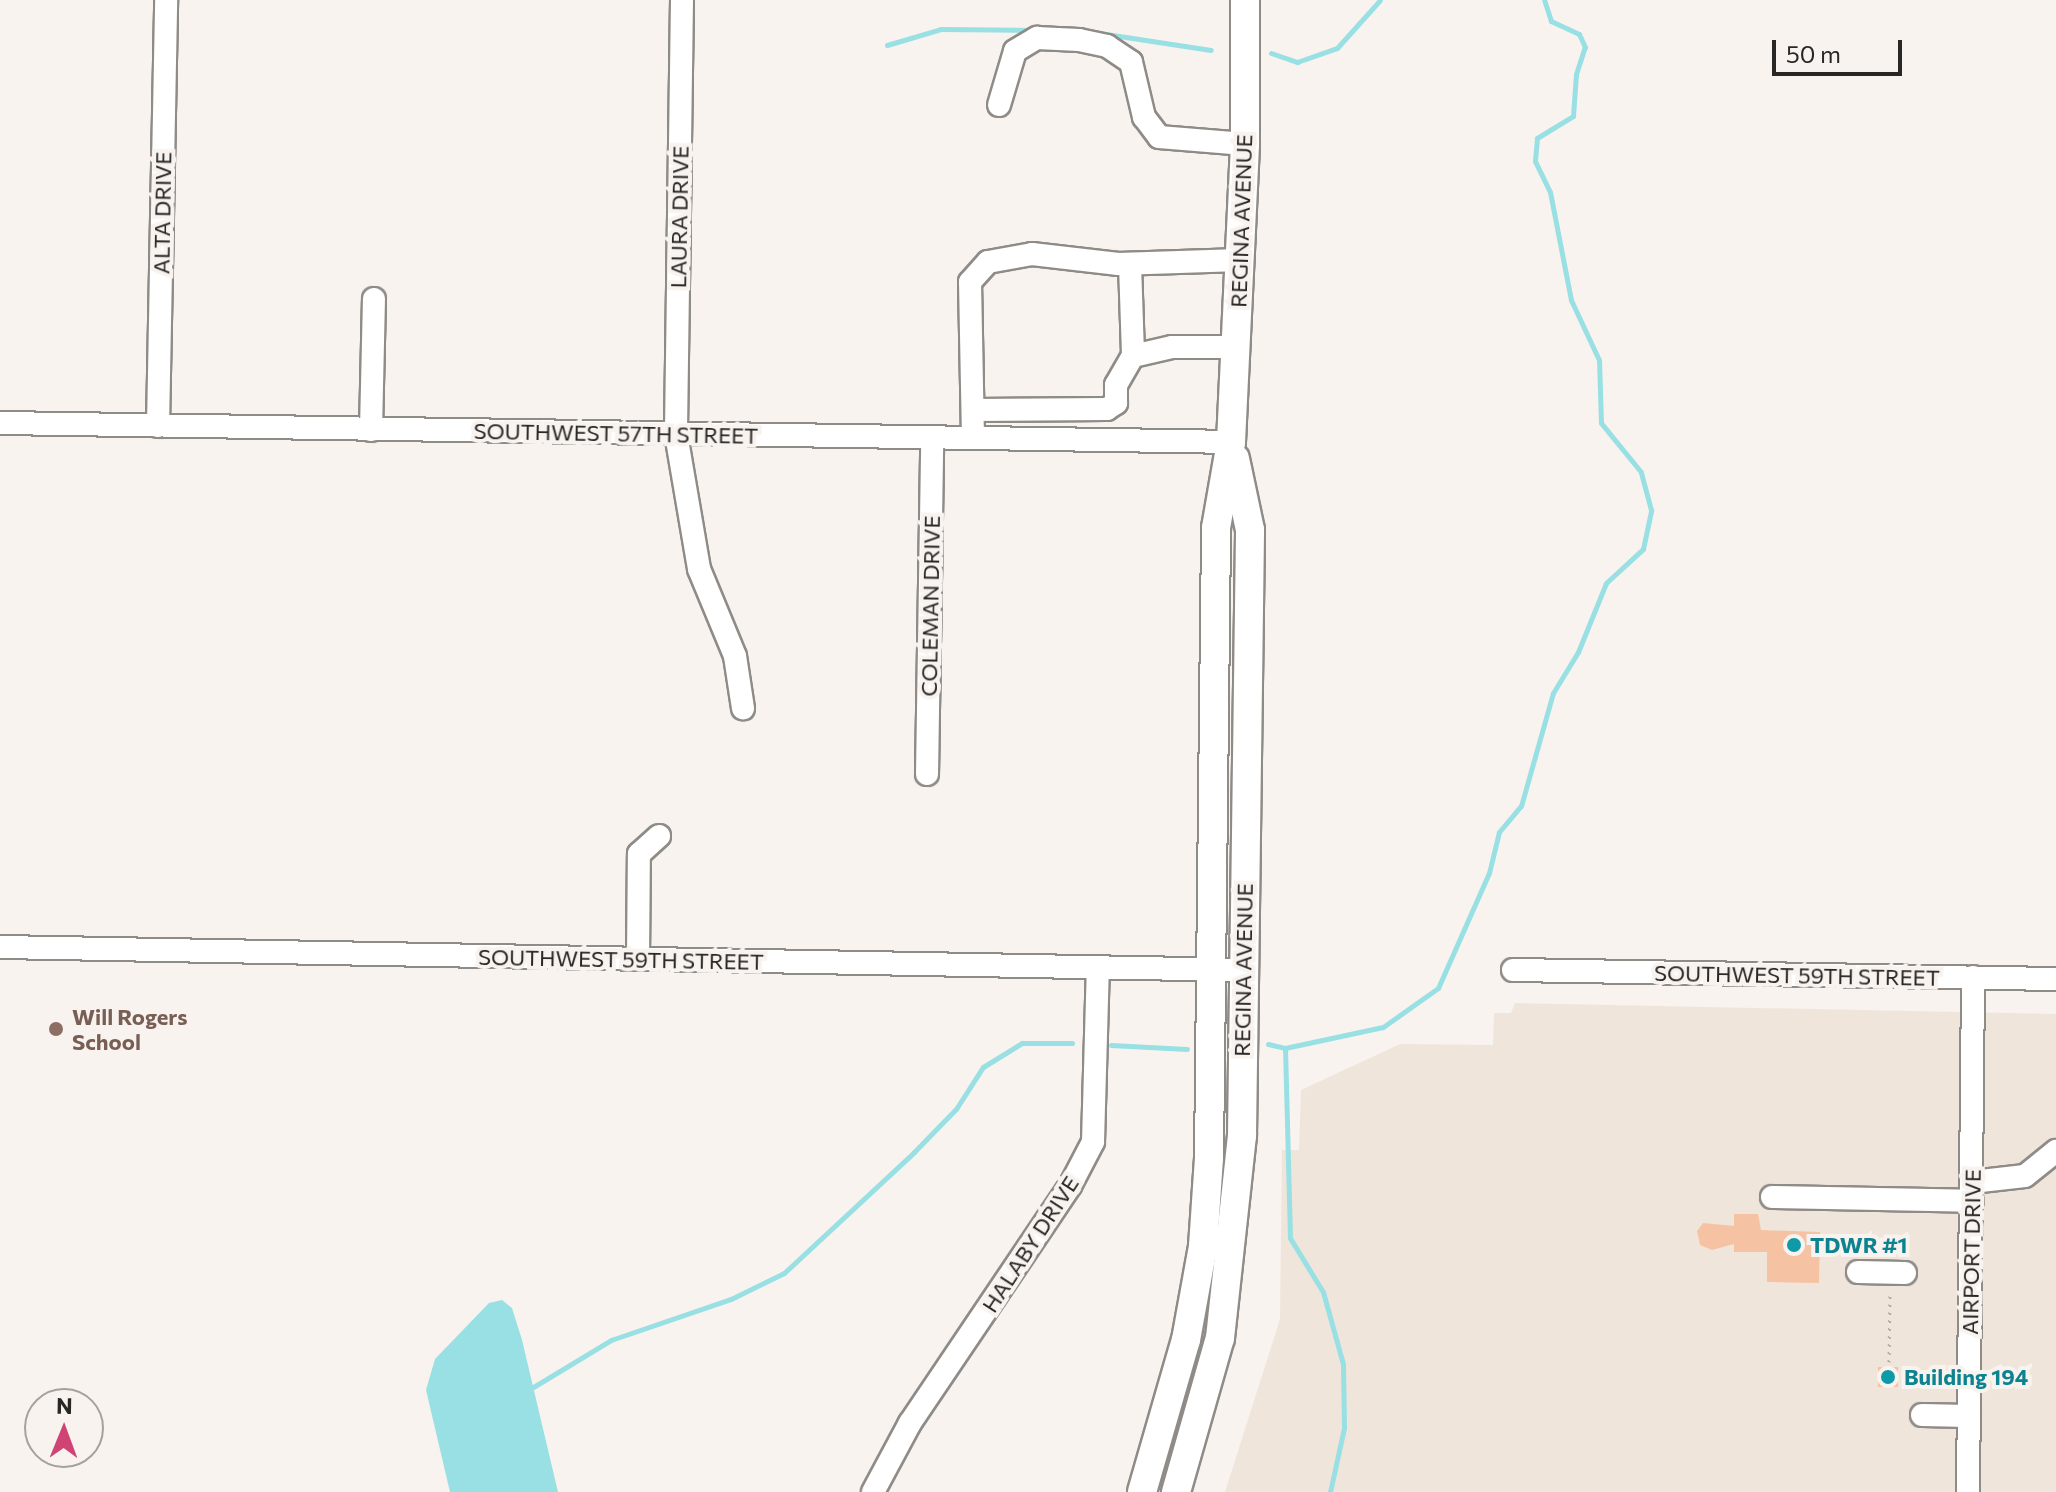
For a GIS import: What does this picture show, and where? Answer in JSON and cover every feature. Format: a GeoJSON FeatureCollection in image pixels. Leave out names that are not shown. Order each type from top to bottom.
{"type":"FeatureCollection","features":[{"type":"Feature","properties":{"kind":"main road","name":"REGINA AVENUE"},"geometry":{"type":"LineString","coordinates":[[1142,1492],[1186,1340],[1203,1246],[1212,970],[1216,528],[1231,442],[1245,144],[1245,0]]}},
{"type":"Feature","properties":{"kind":"main road","name":"REGINA AVENUE"},"geometry":{"type":"LineString","coordinates":[[1176,1492],[1220,1338],[1229,1279],[1242,1136],[1250,530],[1231,442]]}},
{"type":"Feature","properties":{"kind":"street","name":"ALTA DRIVE"},"geometry":{"type":"LineString","coordinates":[[158,426],[166,0]]}},
{"type":"Feature","properties":{"kind":"street","name":"LAURA DRIVE"},"geometry":{"type":"LineString","coordinates":[[682,0],[676,434],[699,569],[735,656],[743,708]]}},
{"type":"Feature","properties":{"kind":"street"},"geometry":{"type":"LineString","coordinates":[[999,105],[1015,51],[1037,38],[1079,40],[1107,46],[1131,62],[1144,117],[1159,137],[1245,144]]}},
{"type":"Feature","properties":{"kind":"street"},"geometry":{"type":"LineString","coordinates":[[973,438],[969,304],[976,271],[988,262],[1032,254],[1130,264],[1240,260]]}},
{"type":"Feature","properties":{"kind":"street"},"geometry":{"type":"LineString","coordinates":[[973,410],[1090,409],[1116,403],[1116,385],[1133,356],[1130,264]]}},
{"type":"Feature","properties":{"kind":"street"},"geometry":{"type":"LineString","coordinates":[[371,430],[374,299]]}},
{"type":"Feature","properties":{"kind":"street"},"geometry":{"type":"LineString","coordinates":[[1133,356],[1172,347],[1236,347]]}},
{"type":"Feature","properties":{"kind":"street"},"geometry":{"type":"LineString","coordinates":[[1090,409],[1091,440]]}},
{"type":"Feature","properties":{"kind":"street"},"geometry":{"type":"LineString","coordinates":[[1038,410],[1040,440]]}},
{"type":"Feature","properties":{"kind":"street","name":"SOUTHWEST 57TH STREET"},"geometry":{"type":"LineString","coordinates":[[0,423],[1231,442]]}},
{"type":"Feature","properties":{"kind":"street","name":"COLEMAN DRIVE"},"geometry":{"type":"LineString","coordinates":[[927,774],[932,438]]}},
{"type":"Feature","properties":{"kind":"street"},"geometry":{"type":"LineString","coordinates":[[638,959],[639,854],[659,836]]}},
{"type":"Feature","properties":{"kind":"street","name":"SOUTHWEST 59TH STREET"},"geometry":{"type":"LineString","coordinates":[[0,947],[1243,970]]}},
{"type":"Feature","properties":{"kind":"street","name":"HALABY DRIVE"},"geometry":{"type":"LineString","coordinates":[[873,1492],[910,1423],[1070,1186],[1093,1142],[1098,968]]}},
{"type":"Feature","properties":{"kind":"street","name":"SOUTHWEST 59TH STREET"},"geometry":{"type":"LineString","coordinates":[[1513,970],[2056,979]]}},
{"type":"Feature","properties":{"kind":"street","name":"AIRPORT DRIVE"},"geometry":{"type":"LineString","coordinates":[[1968,1492],[1973,977]]}},
{"type":"Feature","properties":{"kind":"street"},"geometry":{"type":"LineString","coordinates":[[1772,1197],[1972,1191],[2025,1176],[2056,1151]]}},
{"type":"Feature","properties":{"kind":"street"},"geometry":{"type":"LineString","coordinates":[[1858,1272],[1897,1279]]}},
{"type":"Feature","properties":{"kind":"street"},"geometry":{"type":"LineString","coordinates":[[1922,1415],[1969,1416]]}},
{"type":"Feature","properties":{"kind":"path"},"geometry":{"type":"LineString","coordinates":[[1889,1362],[1897,1279]]}},
{"type":"Feature","properties":{"kind":"shaded area"},"geometry":{"type":"Polygon","coordinates":[[[1515,1003],[2056,1014],[2056,1492],[1225,1492],[1280,1319],[1282,1150],[1299,1150],[1301,1090],[1400,1044],[1493,1045],[1494,1013],[1511,1013],[1515,1003]]]}},
{"type":"Feature","properties":{"kind":"water"},"geometry":{"type":"Polygon","coordinates":[[[502,1300],[512,1308],[522,1340],[558,1492],[450,1492],[426,1390],[435,1359],[489,1303],[502,1300]]]}},
{"type":"Feature","properties":{"kind":"building","name":"TDWR #1"},"geometry":{"type":"Polygon","coordinates":[[[1734,1214],[1758,1214],[1761,1230],[1820,1232],[1819,1283],[1767,1282],[1767,1252],[1734,1252],[1734,1244],[1712,1250],[1700,1245],[1697,1231],[1703,1223],[1734,1226],[1734,1214]]]}},
{"type":"Feature","properties":{"kind":"building","name":"Building 194"},"geometry":{"type":"Polygon","coordinates":[[[1878,1367],[1898,1367],[1898,1387],[1878,1387],[1878,1367]]]}},
{"type":"Feature","properties":{"kind":"waterway"},"geometry":{"type":"LineString","coordinates":[[1271,53],[1297,62],[1337,48],[1380,0]]}},
{"type":"Feature","properties":{"kind":"waterway"},"geometry":{"type":"LineString","coordinates":[[1330,1492],[1344,1428],[1343,1364],[1323,1292],[1290,1238],[1285,1048],[1383,1027],[1438,988],[1489,873],[1499,832],[1521,806],[1553,693],[1578,652],[1606,583],[1643,549],[1651,510],[1641,472],[1601,423],[1599,360],[1571,300],[1550,192],[1535,161],[1537,138],[1573,116],[1576,74],[1585,47],[1579,34],[1551,21],[1544,0]]}},
{"type":"Feature","properties":{"kind":"waterway"},"geometry":{"type":"LineString","coordinates":[[887,45],[941,29],[1035,30]]}},
{"type":"Feature","properties":{"kind":"waterway"},"geometry":{"type":"LineString","coordinates":[[1093,32],[1211,50]]}},
{"type":"Feature","properties":{"kind":"waterway"},"geometry":{"type":"LineString","coordinates":[[530,1389],[611,1340],[731,1299],[784,1273],[956,1109],[983,1067],[1022,1043],[1072,1043]]}},
{"type":"Feature","properties":{"kind":"waterway"},"geometry":{"type":"LineString","coordinates":[[1268,1044],[1285,1048]]}},
{"type":"Feature","properties":{"kind":"waterway"},"geometry":{"type":"LineString","coordinates":[[1111,1045],[1187,1049]]}},
{"type":"Feature","properties":{"kind":"place","name":"Will Rogers School"},"geometry":{"type":"Point","coordinates":[56,1029]}},
{"type":"Feature","properties":{"kind":"place","name":"TDWR #1"},"geometry":{"type":"Point","coordinates":[1794,1245]}},
{"type":"Feature","properties":{"kind":"place","name":"Building 194"},"geometry":{"type":"Point","coordinates":[1888,1377]}}]}
